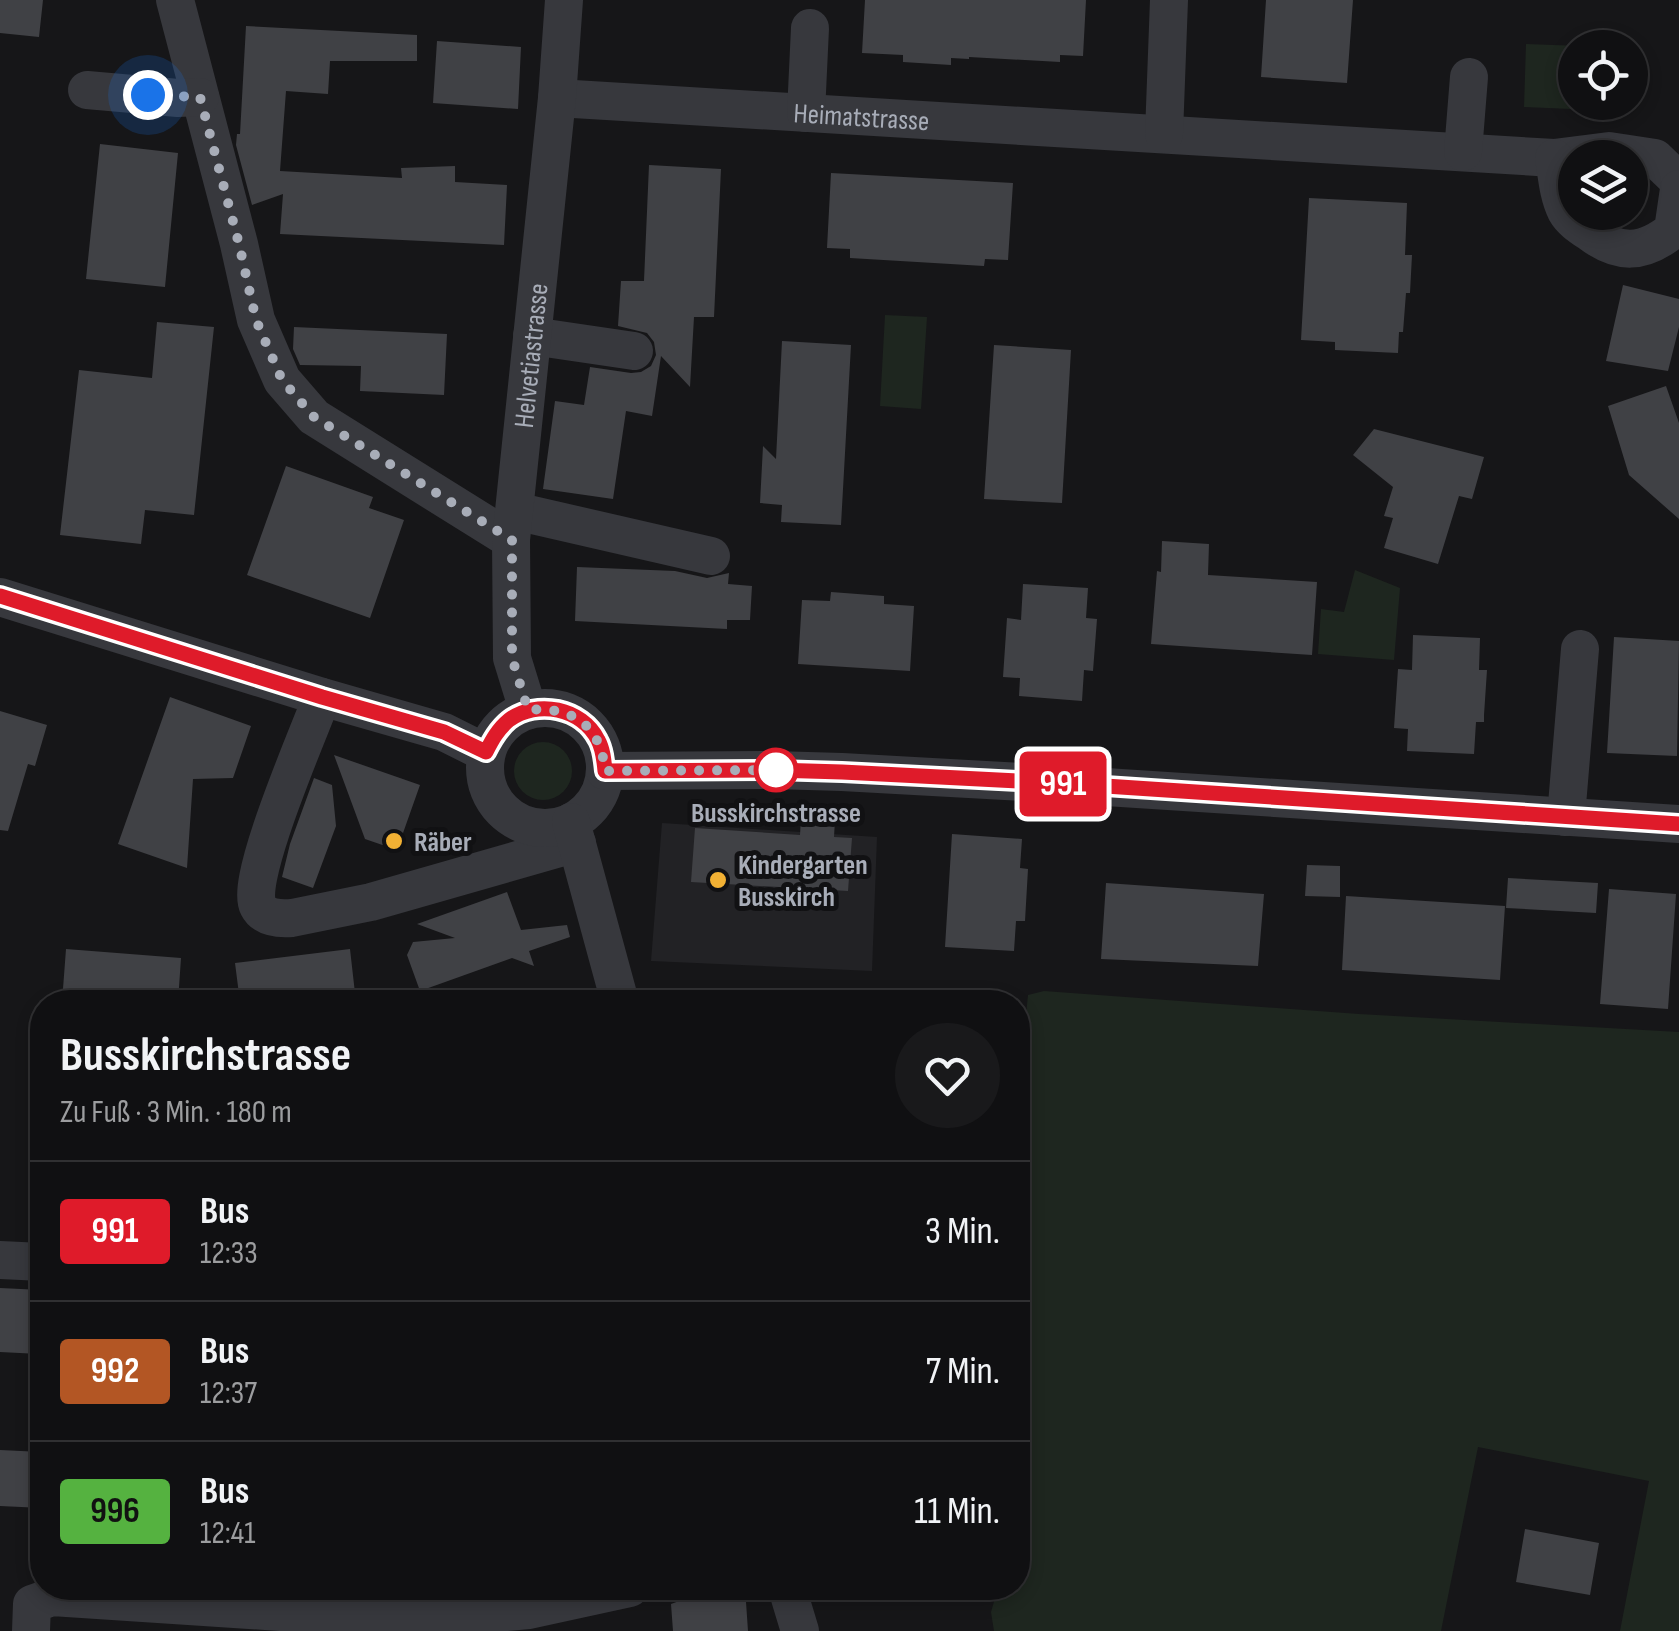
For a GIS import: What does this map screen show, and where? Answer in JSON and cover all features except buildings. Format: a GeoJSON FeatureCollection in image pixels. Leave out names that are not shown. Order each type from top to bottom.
{"type":"FeatureCollection","features":[{"type":"Feature","properties":{"kind":"street"},"geometry":{"type":"LineString","coordinates":[[175,0],[256,320],[282,380],[314,417],[513,526],[711,556]]}},
{"type":"Feature","properties":{"kind":"street","name":"Helvetiastrasse"},"geometry":{"type":"LineString","coordinates":[[528,710],[512,658],[513,526],[564,0]]}},
{"type":"Feature","properties":{"kind":"street"},"geometry":{"type":"LineString","coordinates":[[1164,134],[1170,0]]}},
{"type":"Feature","properties":{"kind":"street"},"geometry":{"type":"LineString","coordinates":[[806,113],[810,28]]}},
{"type":"Feature","properties":{"kind":"street"},"geometry":{"type":"LineString","coordinates":[[1463,152],[1469,77]]}},
{"type":"Feature","properties":{"kind":"street"},"geometry":{"type":"LineString","coordinates":[[88,90],[200,97]]}},
{"type":"Feature","properties":{"kind":"street","name":"Heimatstrasse"},"geometry":{"type":"LineString","coordinates":[[557,98],[1554,158],[1609,151],[1655,158],[1679,181]]}},
{"type":"Feature","properties":{"kind":"street"},"geometry":{"type":"LineString","coordinates":[[1554,158],[1560,198],[1568,217],[1605,244],[1628,250],[1657,243],[1673,230],[1679,189]]}},
{"type":"Feature","properties":{"kind":"street"},"geometry":{"type":"LineString","coordinates":[[532,336],[634,352]]}},
{"type":"Feature","properties":{"kind":"street"},"geometry":{"type":"LineString","coordinates":[[0,596],[444,732],[486,752]]}},
{"type":"Feature","properties":{"kind":"street"},"geometry":{"type":"LineString","coordinates":[[1566,817],[1580,649]]}},
{"type":"Feature","properties":{"kind":"street"},"geometry":{"type":"LineString","coordinates":[[322,697],[268,838],[255,896],[258,908],[266,915],[280,920],[371,902],[574,833],[598,796],[605,771],[598,739],[585,723],[568,713],[548,708],[528,710],[510,719],[495,734],[486,752],[489,791],[499,808],[515,820],[574,833]]}},
{"type":"Feature","properties":{"kind":"street"},"geometry":{"type":"LineString","coordinates":[[605,771],[842,772],[1679,824]]}},
{"type":"Feature","properties":{"kind":"street"},"geometry":{"type":"LineString","coordinates":[[574,833],[617,990]]}},
{"type":"Feature","properties":{"kind":"street"},"geometry":{"type":"LineString","coordinates":[[0,1260],[30,1261]]}},
{"type":"Feature","properties":{"kind":"street"},"geometry":{"type":"LineString","coordinates":[[30,1631],[32,1604],[43,1600]]}},
{"type":"Feature","properties":{"kind":"street"},"geometry":{"type":"LineString","coordinates":[[225,1600],[340,1602],[431,1619],[529,1610],[575,1600]]}},
{"type":"Feature","properties":{"kind":"street"},"geometry":{"type":"LineString","coordinates":[[791,1600],[800,1631]]}},
{"type":"Feature","properties":{"kind":"shaded area"},"geometry":{"type":"Polygon","coordinates":[[[1526,44],[1558,45],[1558,108],[1524,107],[1526,44]]]}},
{"type":"Feature","properties":{"kind":"shaded area"},"geometry":{"type":"Polygon","coordinates":[[[885,315],[927,317],[921,409],[880,406],[885,315]]]}},
{"type":"Feature","properties":{"kind":"shaded area"},"geometry":{"type":"Polygon","coordinates":[[[1355,570],[1400,588],[1394,660],[1318,654],[1321,609],[1344,612],[1355,570]]]}},
{"type":"Feature","properties":{"kind":"shaded area"},"geometry":{"type":"Polygon","coordinates":[[[543,742],[564,750],[572,771],[564,792],[543,800],[522,792],[514,771],[522,750],[543,742]]]}},
{"type":"Feature","properties":{"kind":"shaded area"},"geometry":{"type":"Polygon","coordinates":[[[662,823],[877,837],[872,971],[651,961],[662,823]]]}},
{"type":"Feature","properties":{"kind":"shaded area"},"geometry":{"type":"Polygon","coordinates":[[[1044,991],[1679,1032],[1679,1631],[1620,1631],[1649,1481],[1478,1447],[1441,1631],[994,1631],[991,1612],[994,1600],[1030,1600],[1030,994],[1044,991]]]}},
{"type":"Feature","properties":{"kind":"bus line","name":"991"},"geometry":{"type":"LineString","coordinates":[[0,596],[444,732],[486,752],[495,734],[510,719],[528,710],[548,708],[568,713],[585,723],[598,739],[605,771],[842,772],[1679,824]]}},
{"type":"Feature","properties":{"kind":"place","name":"Busskirchstrasse"},"geometry":{"type":"Point","coordinates":[776,770]}},
{"type":"Feature","properties":{"kind":"place","name":"Räber"},"geometry":{"type":"Point","coordinates":[394,841]}},
{"type":"Feature","properties":{"kind":"place","name":"Kindergarten Busskirch"},"geometry":{"type":"Point","coordinates":[718,880]}},
{"type":"Feature","properties":{"kind":"route"},"geometry":{"type":"LineString","coordinates":[[148,95],[200,97],[256,320],[282,380],[314,417],[512,540],[512,658],[528,710],[548,708],[585,723],[598,739],[605,771],[776,770]]}}]}
